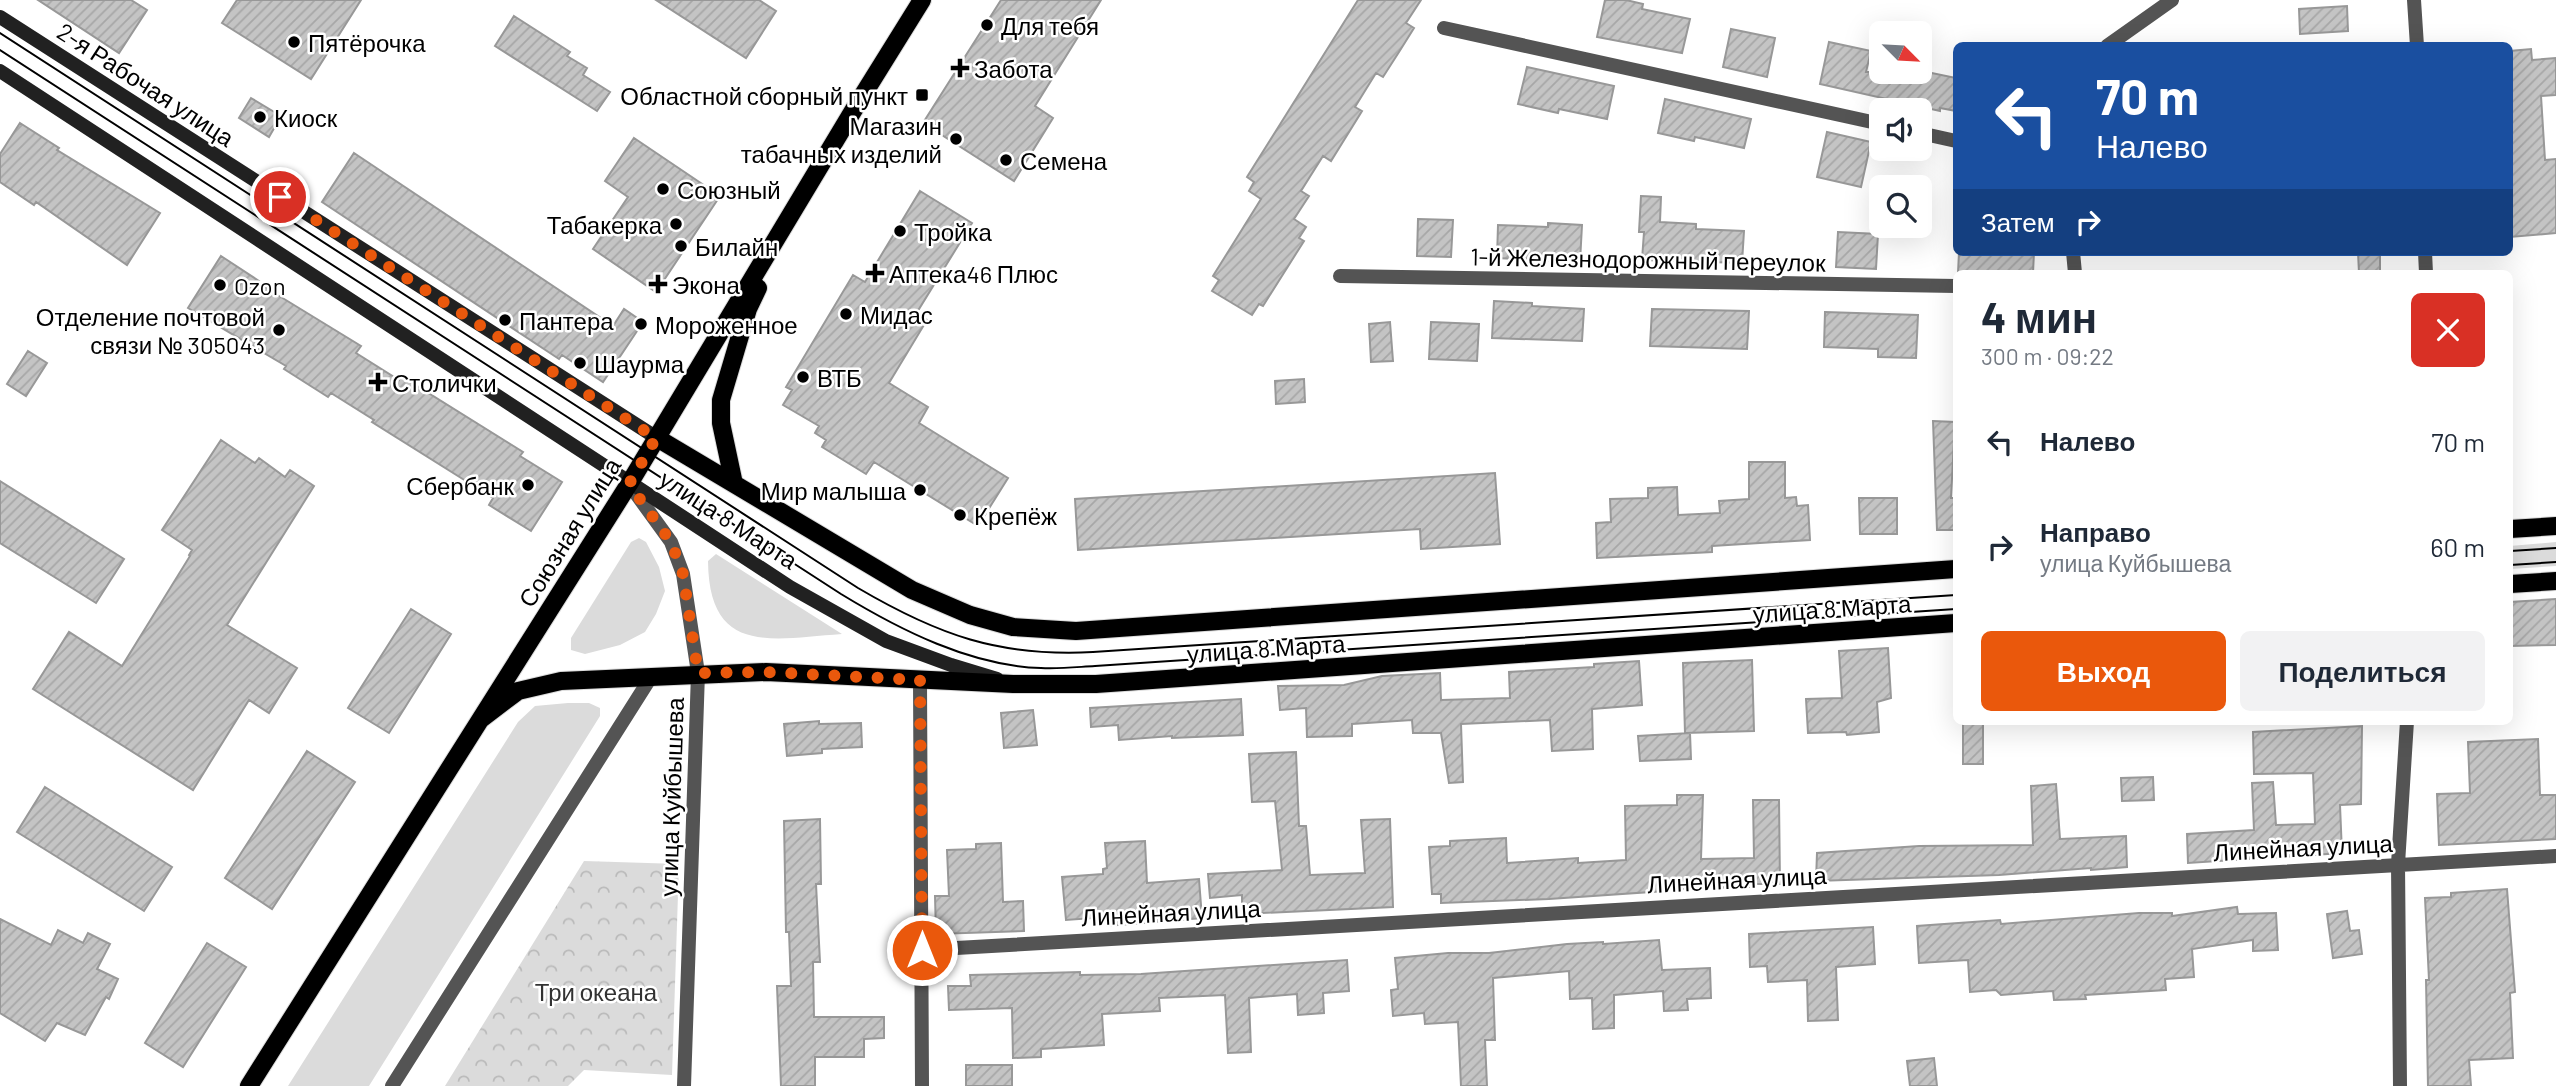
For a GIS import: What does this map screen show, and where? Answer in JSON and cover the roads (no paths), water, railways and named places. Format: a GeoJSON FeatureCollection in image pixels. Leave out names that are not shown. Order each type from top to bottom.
{"type":"FeatureCollection","features":[{"type":"Feature","properties":{"kind":"main road","name":"Союзная улица"},"geometry":{"type":"LineString","coordinates":[[250,1086],[629,484],[922,0]]}},
{"type":"Feature","properties":{"kind":"main road","name":"2-я Рабочая улица"},"geometry":{"type":"LineString","coordinates":[[0,18],[656,438]]}},
{"type":"Feature","properties":{"kind":"main road"},"geometry":{"type":"LineString","coordinates":[[0,71],[629,484]]}},
{"type":"Feature","properties":{"kind":"main road"},"geometry":{"type":"LineString","coordinates":[[734,484],[721,423],[721,400],[748,309],[793,211]]}},
{"type":"Feature","properties":{"kind":"main road","name":"улица 8 Марта"},"geometry":{"type":"LineString","coordinates":[[656,438],[912,590],[970,615],[1013,628],[1076,631],[1953,569]]}},
{"type":"Feature","properties":{"kind":"main road","name":"улица 8 Марта"},"geometry":{"type":"LineString","coordinates":[[629,484],[790,587],[886,641],[1013,684],[1096,684],[1953,624]]}},
{"type":"Feature","properties":{"kind":"main road"},"geometry":{"type":"LineString","coordinates":[[2513,529],[2556,526]]}},
{"type":"Feature","properties":{"kind":"main road"},"geometry":{"type":"LineString","coordinates":[[2513,584],[2556,581]]}},
{"type":"Feature","properties":{"kind":"main road"},"geometry":{"type":"LineString","coordinates":[[481,719],[518,691],[561,681],[766,672],[1013,684]]}},
{"type":"Feature","properties":{"kind":"street"},"geometry":{"type":"LineString","coordinates":[[2113,42],[2172,0]]}},
{"type":"Feature","properties":{"kind":"street"},"geometry":{"type":"LineString","coordinates":[[2414,0],[2417,42]]}},
{"type":"Feature","properties":{"kind":"street"},"geometry":{"type":"LineString","coordinates":[[1444,28],[1869,121]]}},
{"type":"Feature","properties":{"kind":"street"},"geometry":{"type":"LineString","coordinates":[[1932,136],[1953,140]]}},
{"type":"Feature","properties":{"kind":"street","name":"1-й Железнодорожный переулок"},"geometry":{"type":"LineString","coordinates":[[1340,276],[1953,286]]}},
{"type":"Feature","properties":{"kind":"street","name":"улица Куйбышева"},"geometry":{"type":"LineString","coordinates":[[629,484],[671,542],[683,574],[698,673],[684,1086]]}},
{"type":"Feature","properties":{"kind":"street"},"geometry":{"type":"LineString","coordinates":[[392,1086],[651,677]]}},
{"type":"Feature","properties":{"kind":"street"},"geometry":{"type":"LineString","coordinates":[[920,680],[922,1086]]}},
{"type":"Feature","properties":{"kind":"street"},"geometry":{"type":"LineString","coordinates":[[2400,1086],[2398,864],[2407,725]]}},
{"type":"Feature","properties":{"kind":"street","name":"Линейная улица"},"geometry":{"type":"LineString","coordinates":[[922,950],[2556,856]]}},
{"type":"Feature","properties":{"kind":"tram line"},"geometry":{"type":"LineString","coordinates":[[0,33],[858,588],[915,619],[970,639],[1028,651],[1093,652],[1953,595]]}},
{"type":"Feature","properties":{"kind":"tram line"},"geometry":{"type":"LineString","coordinates":[[0,50],[841,594],[912,633],[989,661],[1015,666],[1068,668],[1953,609]]}},
{"type":"Feature","properties":{"kind":"tram line"},"geometry":{"type":"LineString","coordinates":[[2513,551],[2556,548]]}},
{"type":"Feature","properties":{"kind":"tram line"},"geometry":{"type":"LineString","coordinates":[[2513,565],[2556,562]]}},
{"type":"Feature","properties":{"kind":"place","name":"Для тебя"},"geometry":{"type":"Point","coordinates":[987,25]}},
{"type":"Feature","properties":{"kind":"place","name":"Пятёрочка"},"geometry":{"type":"Point","coordinates":[294,42]}},
{"type":"Feature","properties":{"kind":"place","name":"Забота"},"geometry":{"type":"Point","coordinates":[960,68]}},
{"type":"Feature","properties":{"kind":"place","name":"Областной сборный пункт"},"geometry":{"type":"Point","coordinates":[922,95]}},
{"type":"Feature","properties":{"kind":"place","name":"Киоск"},"geometry":{"type":"Point","coordinates":[260,117]}},
{"type":"Feature","properties":{"kind":"place","name":"Магазин табачных изделий"},"geometry":{"type":"Point","coordinates":[956,139]}},
{"type":"Feature","properties":{"kind":"place","name":"Семена"},"geometry":{"type":"Point","coordinates":[1006,160]}},
{"type":"Feature","properties":{"kind":"place","name":"Союзный"},"geometry":{"type":"Point","coordinates":[663,189]}},
{"type":"Feature","properties":{"kind":"place","name":"Табакерка"},"geometry":{"type":"Point","coordinates":[676,224]}},
{"type":"Feature","properties":{"kind":"place","name":"Тройка"},"geometry":{"type":"Point","coordinates":[900,231]}},
{"type":"Feature","properties":{"kind":"place","name":"Билайн"},"geometry":{"type":"Point","coordinates":[681,246]}},
{"type":"Feature","properties":{"kind":"place","name":"Аптека46 Плюс"},"geometry":{"type":"Point","coordinates":[875,273]}},
{"type":"Feature","properties":{"kind":"place","name":"Экона"},"geometry":{"type":"Point","coordinates":[658,284]}},
{"type":"Feature","properties":{"kind":"place","name":"Ozon"},"geometry":{"type":"Point","coordinates":[220,285]}},
{"type":"Feature","properties":{"kind":"place","name":"Мидас"},"geometry":{"type":"Point","coordinates":[846,314]}},
{"type":"Feature","properties":{"kind":"place","name":"Пантера"},"geometry":{"type":"Point","coordinates":[505,320]}},
{"type":"Feature","properties":{"kind":"place","name":"Мороженное"},"geometry":{"type":"Point","coordinates":[641,324]}},
{"type":"Feature","properties":{"kind":"place","name":"Отделение почтовой связи № 305043"},"geometry":{"type":"Point","coordinates":[279,330]}},
{"type":"Feature","properties":{"kind":"place","name":"Шаурма"},"geometry":{"type":"Point","coordinates":[580,363]}},
{"type":"Feature","properties":{"kind":"place","name":"ВТБ"},"geometry":{"type":"Point","coordinates":[803,377]}},
{"type":"Feature","properties":{"kind":"place","name":"Столички"},"geometry":{"type":"Point","coordinates":[378,382]}},
{"type":"Feature","properties":{"kind":"place","name":"Сбербанк"},"geometry":{"type":"Point","coordinates":[528,485]}},
{"type":"Feature","properties":{"kind":"place","name":"Мир малыша"},"geometry":{"type":"Point","coordinates":[920,490]}},
{"type":"Feature","properties":{"kind":"place","name":"Крепёж"},"geometry":{"type":"Point","coordinates":[960,515]}},
{"type":"Feature","properties":{"kind":"park label","name":"Три океана"},"geometry":{"type":"Point","coordinates":[596,991]}}]}
